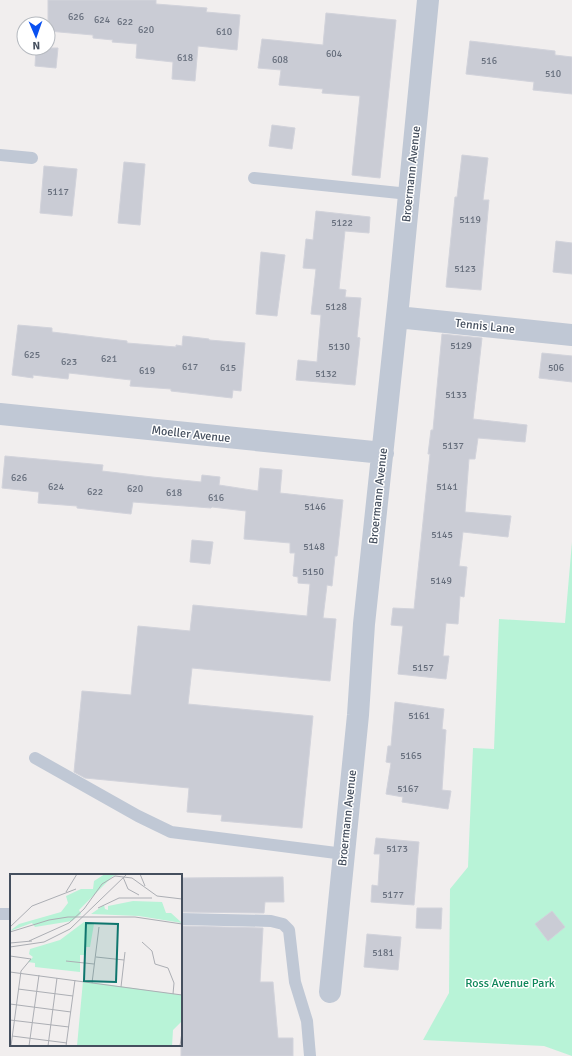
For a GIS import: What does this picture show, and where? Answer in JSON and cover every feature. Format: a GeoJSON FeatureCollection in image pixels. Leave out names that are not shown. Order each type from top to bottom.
{"type":"FeatureCollection","features":[{"type":"Feature","properties":{"kind":"street","name":"Broermann Avenue"},"geometry":{"type":"LineString","coordinates":[[330,992],[358,715],[364,624],[383,454],[428,0]]}},
{"type":"Feature","properties":{"kind":"street","name":"Tennis Lane"},"geometry":{"type":"LineString","coordinates":[[397,317],[572,335]]}},
{"type":"Feature","properties":{"kind":"street","name":"Moeller Avenue"},"geometry":{"type":"LineString","coordinates":[[0,414],[383,454]]}},
{"type":"Feature","properties":{"kind":"lane"},"geometry":{"type":"LineString","coordinates":[[0,155],[32,158]]}},
{"type":"Feature","properties":{"kind":"lane"},"geometry":{"type":"LineString","coordinates":[[254,178],[409,194]]}},
{"type":"Feature","properties":{"kind":"lane"},"geometry":{"type":"LineString","coordinates":[[35,758],[138,816],[171,832],[344,854]]}},
{"type":"Feature","properties":{"kind":"lane"},"geometry":{"type":"LineString","coordinates":[[182,919],[271,921],[283,924],[289,930],[295,982],[307,1021],[310,1056]]}},
{"type":"Feature","properties":{"kind":"green space","name":"Ross Avenue Park"},"geometry":{"type":"Polygon","coordinates":[[[572,542],[572,1056],[544,1046],[423,1040],[449,993],[450,889],[468,867],[473,748],[494,749],[499,619],[565,623],[572,542]]]}},
{"type":"Feature","properties":{"kind":"building"},"geometry":{"type":"Polygon","coordinates":[[[48,0],[156,0],[156,4],[207,8],[206,12],[240,15],[237,50],[198,46],[195,81],[172,79],[173,62],[136,58],[137,44],[112,42],[113,40],[93,38],[93,35],[56,32],[56,16],[48,16],[48,0]]]}},
{"type":"Feature","properties":{"kind":"building"},"geometry":{"type":"Polygon","coordinates":[[[326,13],[396,20],[380,178],[352,175],[360,96],[322,93],[323,89],[279,85],[281,70],[258,68],[262,39],[323,45],[326,13]]]}},
{"type":"Feature","properties":{"kind":"building"},"geometry":{"type":"Polygon","coordinates":[[[470,41],[555,51],[555,55],[572,57],[572,94],[533,90],[534,82],[466,74],[470,41]]]}},
{"type":"Feature","properties":{"kind":"building"},"geometry":{"type":"Polygon","coordinates":[[[56,48],[58,48],[56,68],[35,66],[36,56],[56,56],[56,48]]]}},
{"type":"Feature","properties":{"kind":"building"},"geometry":{"type":"Polygon","coordinates":[[[272,125],[295,128],[292,149],[269,146],[272,125]]]}},
{"type":"Feature","properties":{"kind":"building"},"geometry":{"type":"Polygon","coordinates":[[[462,155],[488,158],[483,200],[489,200],[481,290],[446,287],[455,197],[457,197],[462,155]]]}},
{"type":"Feature","properties":{"kind":"building"},"geometry":{"type":"Polygon","coordinates":[[[124,162],[145,164],[140,225],[118,223],[124,162]]]}},
{"type":"Feature","properties":{"kind":"building"},"geometry":{"type":"Polygon","coordinates":[[[44,166],[77,169],[72,216],[40,213],[44,166]]]}},
{"type":"Feature","properties":{"kind":"building"},"geometry":{"type":"Polygon","coordinates":[[[316,211],[370,217],[369,233],[345,231],[339,289],[346,290],[345,297],[361,298],[357,337],[360,338],[355,385],[296,380],[298,360],[317,362],[321,315],[311,314],[316,269],[303,268],[306,239],[313,240],[316,211]]]}},
{"type":"Feature","properties":{"kind":"building"},"geometry":{"type":"Polygon","coordinates":[[[556,241],[572,243],[572,274],[553,272],[556,241]]]}},
{"type":"Feature","properties":{"kind":"building"},"geometry":{"type":"Polygon","coordinates":[[[261,252],[285,255],[277,316],[256,314],[261,252]]]}},
{"type":"Feature","properties":{"kind":"building"},"geometry":{"type":"Polygon","coordinates":[[[18,325],[52,328],[52,332],[127,341],[127,343],[176,347],[176,345],[182,346],[183,336],[245,343],[241,391],[233,390],[232,398],[171,391],[171,389],[130,386],[131,380],[69,373],[68,379],[33,375],[33,378],[12,375],[18,325]]]}},
{"type":"Feature","properties":{"kind":"building"},"geometry":{"type":"Polygon","coordinates":[[[442,334],[482,338],[473,419],[527,425],[525,442],[478,438],[475,459],[469,459],[465,512],[511,516],[508,537],[463,532],[459,566],[467,567],[464,597],[460,596],[458,624],[446,623],[443,656],[449,656],[446,679],[398,674],[403,626],[391,625],[393,608],[414,609],[430,454],[428,454],[431,430],[433,430],[442,334]]]}},
{"type":"Feature","properties":{"kind":"building"},"geometry":{"type":"Polygon","coordinates":[[[542,353],[572,356],[572,382],[539,378],[542,353]]]}},
{"type":"Feature","properties":{"kind":"building"},"geometry":{"type":"Polygon","coordinates":[[[5,456],[103,465],[102,471],[201,482],[202,475],[220,477],[219,485],[258,491],[260,468],[282,470],[280,493],[343,500],[332,586],[327,585],[323,618],[336,619],[330,681],[192,668],[188,704],[313,716],[302,828],[221,821],[222,815],[187,812],[189,788],[85,778],[74,772],[82,691],[131,695],[138,626],[190,631],[193,605],[307,616],[310,584],[298,583],[298,577],[293,576],[295,553],[290,553],[290,543],[244,539],[246,511],[212,507],[133,502],[131,514],[77,508],[77,506],[38,503],[39,492],[2,488],[5,456]]]}},
{"type":"Feature","properties":{"kind":"building"},"geometry":{"type":"Polygon","coordinates":[[[192,540],[213,542],[210,564],[190,562],[192,540]]]}},
{"type":"Feature","properties":{"kind":"building"},"geometry":{"type":"Polygon","coordinates":[[[395,702],[444,709],[442,729],[446,730],[442,790],[451,791],[448,809],[402,802],[403,797],[386,794],[391,763],[386,762],[388,746],[391,746],[395,702]]]}},
{"type":"Feature","properties":{"kind":"building"},"geometry":{"type":"Polygon","coordinates":[[[376,838],[419,842],[414,905],[371,902],[372,885],[378,886],[380,854],[374,854],[376,838]]]}},
{"type":"Feature","properties":{"kind":"building"},"geometry":{"type":"Polygon","coordinates":[[[283,877],[284,902],[265,902],[264,913],[182,912],[182,878],[283,877]]]}},
{"type":"Feature","properties":{"kind":"building"},"geometry":{"type":"Polygon","coordinates":[[[417,908],[442,908],[441,929],[416,928],[417,908]]]}},
{"type":"Feature","properties":{"kind":"building"},"geometry":{"type":"Polygon","coordinates":[[[552,911],[565,927],[548,941],[535,924],[552,911]]]}},
{"type":"Feature","properties":{"kind":"building"},"geometry":{"type":"Polygon","coordinates":[[[182,926],[263,928],[260,982],[273,982],[278,1038],[293,1038],[293,1056],[181,1056],[182,926]]]}},
{"type":"Feature","properties":{"kind":"building"},"geometry":{"type":"Polygon","coordinates":[[[367,934],[401,937],[398,970],[364,967],[367,934]]]}}]}
